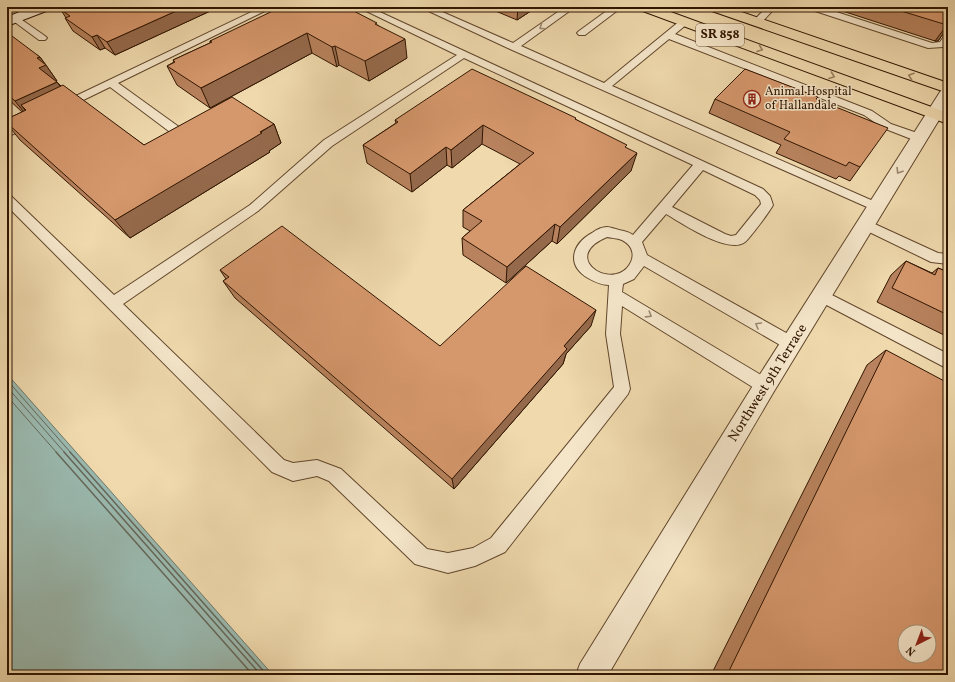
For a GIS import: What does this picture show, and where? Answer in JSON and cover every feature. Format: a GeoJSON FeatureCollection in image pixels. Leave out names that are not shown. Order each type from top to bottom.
{"type":"FeatureCollection","features":[{"type":"Feature","properties":{"kind":"main road","name":"SR 858"},"geometry":{"type":"LineString","coordinates":[[644,7],[941,116]]}},
{"type":"Feature","properties":{"kind":"main road","name":"SR 858"},"geometry":{"type":"LineString","coordinates":[[710,11],[757,22],[948,88]]}},
{"type":"Feature","properties":{"kind":"main road"},"geometry":{"type":"LineString","coordinates":[[710,11],[754,29],[782,31]]}},
{"type":"Feature","properties":{"kind":"street"},"geometry":{"type":"LineString","coordinates":[[11,20],[44,7]]}},
{"type":"Feature","properties":{"kind":"street","name":"Northwest 9th Terrace"},"geometry":{"type":"LineString","coordinates":[[591,675],[765,386],[919,138],[941,116],[948,92]]}},
{"type":"Feature","properties":{"kind":"lane"},"geometry":{"type":"LineString","coordinates":[[55,110],[269,7]]}},
{"type":"Feature","properties":{"kind":"lane"},"geometry":{"type":"LineString","coordinates":[[362,7],[759,192],[766,198],[767,205],[740,239],[731,241],[721,238],[664,208]]}},
{"type":"Feature","properties":{"kind":"lane"},"geometry":{"type":"LineString","coordinates":[[424,7],[605,87],[871,216],[936,258],[948,259]]}},
{"type":"Feature","properties":{"kind":"lane"},"geometry":{"type":"LineString","coordinates":[[439,14],[450,7]]}},
{"type":"Feature","properties":{"kind":"lane"},"geometry":{"type":"LineString","coordinates":[[513,47],[571,7]]}},
{"type":"Feature","properties":{"kind":"lane"},"geometry":{"type":"LineString","coordinates":[[582,33],[618,7]]}},
{"type":"Feature","properties":{"kind":"lane"},"geometry":{"type":"LineString","coordinates":[[757,22],[772,7]]}},
{"type":"Feature","properties":{"kind":"lane"},"geometry":{"type":"LineString","coordinates":[[812,7],[931,46],[943,44],[948,37]]}},
{"type":"Feature","properties":{"kind":"lane"},"geometry":{"type":"LineString","coordinates":[[11,20],[42,38]]}},
{"type":"Feature","properties":{"kind":"lane"},"geometry":{"type":"LineString","coordinates":[[605,87],[684,22]]}},
{"type":"Feature","properties":{"kind":"lane"},"geometry":{"type":"LineString","coordinates":[[668,35],[868,113],[887,126],[919,138]]}},
{"type":"Feature","properties":{"kind":"lane"},"geometry":{"type":"LineString","coordinates":[[114,303],[254,208],[328,143],[464,54]]}},
{"type":"Feature","properties":{"kind":"lane"},"geometry":{"type":"LineString","coordinates":[[111,83],[182,135]]}},
{"type":"Feature","properties":{"kind":"lane"},"geometry":{"type":"LineString","coordinates":[[7,133],[42,116]]}},
{"type":"Feature","properties":{"kind":"lane"},"geometry":{"type":"LineString","coordinates":[[635,242],[701,164]]}},
{"type":"Feature","properties":{"kind":"lane"},"geometry":{"type":"LineString","coordinates":[[7,199],[278,466],[293,472],[317,468],[335,475],[422,557],[448,563],[475,557],[498,545],[622,388],[613,334],[616,288],[636,269],[642,258],[640,250],[635,242],[627,236],[606,232],[596,235],[586,243],[580,253],[580,262],[585,270],[594,277],[604,280],[616,288],[765,386]]}},
{"type":"Feature","properties":{"kind":"lane"},"geometry":{"type":"LineString","coordinates":[[642,258],[792,344]]}},
{"type":"Feature","properties":{"kind":"lane"},"geometry":{"type":"LineString","coordinates":[[822,296],[948,362]]}},
{"type":"Feature","properties":{"kind":"water"},"geometry":{"type":"Polygon","coordinates":[[[7,374],[273,675],[7,675],[7,374]]]}},
{"type":"Feature","properties":{"kind":"building"},"geometry":{"type":"Polygon","coordinates":[[[69,7],[185,7],[107,42],[97,35],[92,37],[65,18],[70,16],[61,10],[69,7]]]}},
{"type":"Feature","properties":{"kind":"building"},"geometry":{"type":"Polygon","coordinates":[[[281,7],[346,7],[405,39],[365,61],[335,46],[332,47],[307,33],[201,88],[167,66],[175,62],[173,60],[281,7]]]}},
{"type":"Feature","properties":{"kind":"building"},"geometry":{"type":"Polygon","coordinates":[[[888,7],[948,7],[948,25],[947,25],[888,7]]]}},
{"type":"Feature","properties":{"kind":"building"},"geometry":{"type":"Polygon","coordinates":[[[7,36],[12,36],[40,57],[37,58],[46,65],[39,68],[57,82],[15,101],[7,94],[7,36]]]}},
{"type":"Feature","properties":{"kind":"building"},"geometry":{"type":"Polygon","coordinates":[[[472,69],[576,118],[575,119],[627,145],[625,147],[637,153],[560,227],[555,224],[507,267],[462,238],[482,221],[463,210],[534,153],[483,125],[451,150],[446,147],[410,174],[363,145],[398,122],[395,120],[472,69]]]}},
{"type":"Feature","properties":{"kind":"building"},"geometry":{"type":"Polygon","coordinates":[[[745,69],[818,97],[816,99],[888,128],[860,167],[849,162],[846,166],[784,139],[790,132],[715,99],[745,69]]]}},
{"type":"Feature","properties":{"kind":"building"},"geometry":{"type":"Polygon","coordinates":[[[63,85],[144,145],[232,97],[274,124],[260,132],[262,133],[115,220],[7,123],[7,119],[26,110],[21,105],[63,85]]]}},
{"type":"Feature","properties":{"kind":"building"},"geometry":{"type":"Polygon","coordinates":[[[282,226],[440,346],[526,266],[596,310],[564,346],[567,349],[452,479],[223,281],[229,277],[220,270],[282,226]]]}},
{"type":"Feature","properties":{"kind":"building"},"geometry":{"type":"Polygon","coordinates":[[[906,261],[935,275],[938,268],[948,272],[948,315],[892,288],[906,261]]]}},
{"type":"Feature","properties":{"kind":"building"},"geometry":{"type":"Polygon","coordinates":[[[886,350],[948,383],[948,675],[727,675],[886,350]]]}},
{"type":"Feature","properties":{"kind":"place","name":"Animal Hospital of Hallandale"},"geometry":{"type":"Point","coordinates":[752,99]}}]}
